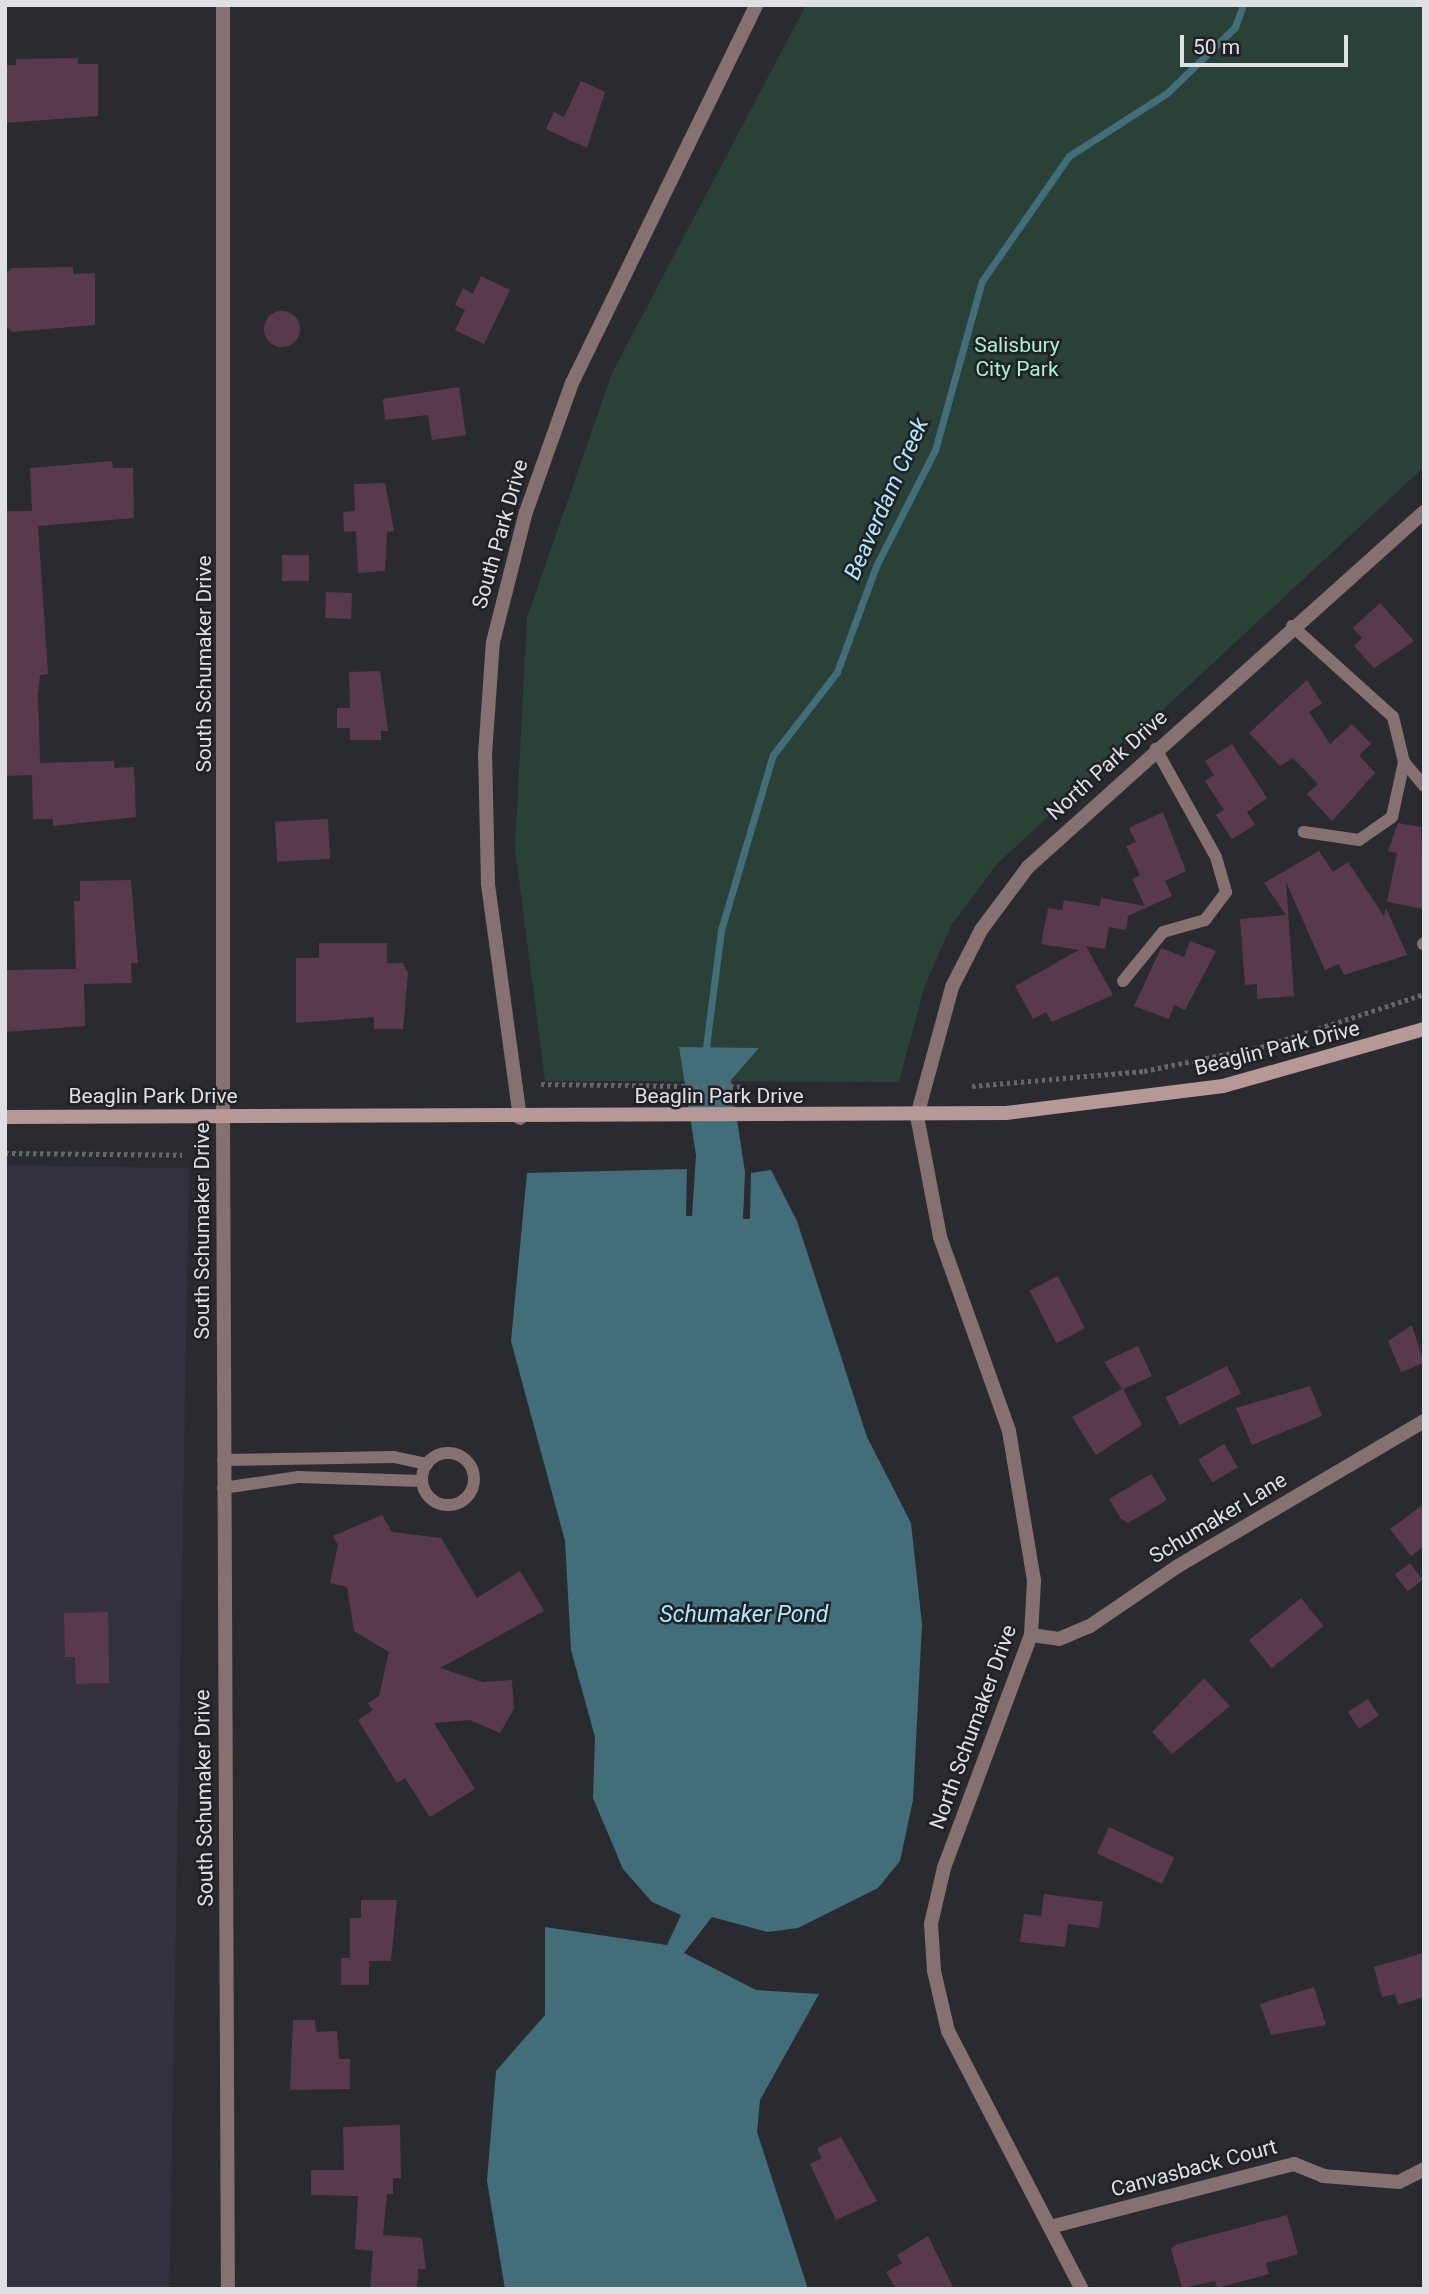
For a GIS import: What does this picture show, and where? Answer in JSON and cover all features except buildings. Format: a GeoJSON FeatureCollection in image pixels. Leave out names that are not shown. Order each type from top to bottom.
{"type":"FeatureCollection","features":[{"type":"Feature","properties":{"kind":"main road","name":"Beaglin Park Drive"},"geometry":{"type":"LineString","coordinates":[[5,1116],[916,1116],[1157,1097],[1289,1069],[1424,1029]]}},
{"type":"Feature","properties":{"kind":"street","name":"South Schumaker Drive"},"geometry":{"type":"LineString","coordinates":[[223,5],[222,1800],[232,2137],[228,2289]]}},
{"type":"Feature","properties":{"kind":"street","name":"South Park Drive"},"geometry":{"type":"LineString","coordinates":[[520,1118],[488,883],[485,755],[493,642],[526,512],[572,383],[756,5]]}},
{"type":"Feature","properties":{"kind":"street","name":"North Park Drive"},"geometry":{"type":"LineString","coordinates":[[916,1116],[940,1022],[981,930],[1048,845],[1292,626],[1424,512]]}},
{"type":"Feature","properties":{"kind":"street","name":"North Schumaker Drive"},"geometry":{"type":"LineString","coordinates":[[916,1116],[926,1189],[1022,1486],[1034,1581],[1031,1635],[944,1868],[931,1924],[948,2031],[993,2126],[1054,2226],[1082,2289]]}},
{"type":"Feature","properties":{"kind":"street","name":"Schumaker Lane"},"geometry":{"type":"LineString","coordinates":[[1031,1635],[1059,1639],[1090,1626],[1178,1566],[1424,1421]]}},
{"type":"Feature","properties":{"kind":"street","name":"Canvasback Court"},"geometry":{"type":"LineString","coordinates":[[1054,2226],[1294,2164],[1323,2176],[1399,2182],[1424,2169]]}},
{"type":"Feature","properties":{"kind":"lane"},"geometry":{"type":"LineString","coordinates":[[1292,626],[1393,718],[1404,762],[1424,786]]}},
{"type":"Feature","properties":{"kind":"lane"},"geometry":{"type":"LineString","coordinates":[[1123,981],[1163,932],[1205,920],[1226,892],[1216,857],[1156,749]]}},
{"type":"Feature","properties":{"kind":"lane"},"geometry":{"type":"LineString","coordinates":[[1304,832],[1359,840],[1392,817],[1404,762]]}},
{"type":"Feature","properties":{"kind":"lane"},"geometry":{"type":"LineString","coordinates":[[223,1460],[394,1457],[427,1464],[448,1453],[464,1459],[473,1472],[472,1489],[460,1501],[444,1504],[429,1496],[422,1481],[427,1464]]}},
{"type":"Feature","properties":{"kind":"lane"},"geometry":{"type":"LineString","coordinates":[[223,1488],[298,1478],[422,1481]]}},
{"type":"Feature","properties":{"kind":"path"},"geometry":{"type":"LineString","coordinates":[[972,1086],[1144,1071],[1211,1057],[1367,1016],[1424,994]]}},
{"type":"Feature","properties":{"kind":"path"},"geometry":{"type":"LineString","coordinates":[[541,1084],[744,1087]]}},
{"type":"Feature","properties":{"kind":"path"},"geometry":{"type":"LineString","coordinates":[[5,1153],[182,1155]]}},
{"type":"Feature","properties":{"kind":"shaded area"},"geometry":{"type":"Polygon","coordinates":[[[5,1165],[189,1168],[169,2289],[5,2289],[5,1165]]]}},
{"type":"Feature","properties":{"kind":"green space","name":"Salisbury City Park"},"geometry":{"type":"Polygon","coordinates":[[[806,5],[1424,5],[1424,467],[997,864],[951,926],[924,988],[899,1082],[545,1081],[515,848],[527,618],[612,373],[806,5]]]}},
{"type":"Feature","properties":{"kind":"water","name":"Schumaker Pond"},"geometry":{"type":"Polygon","coordinates":[[[679,1047],[759,1048],[731,1080],[745,1172],[743,1219],[750,1219],[751,1173],[771,1170],[797,1221],[867,1437],[911,1523],[922,1624],[913,1800],[900,1861],[878,1888],[798,1928],[768,1932],[712,1917],[684,1953],[756,1990],[819,1994],[760,2100],[757,2132],[808,2289],[505,2289],[487,2181],[496,2071],[545,2015],[545,1927],[667,1945],[681,1915],[652,1902],[623,1869],[593,1798],[595,1737],[571,1650],[565,1541],[511,1341],[527,1173],[687,1169],[686,1216],[692,1216],[696,1155],[679,1047]]]}},
{"type":"Feature","properties":{"kind":"waterway","name":"Beaverdam Creek"},"geometry":{"type":"LineString","coordinates":[[706,1047],[721,930],[773,755],[837,672],[876,566],[935,450],[982,281],[1069,156],[1167,93],[1235,27],[1243,5]]}}]}
